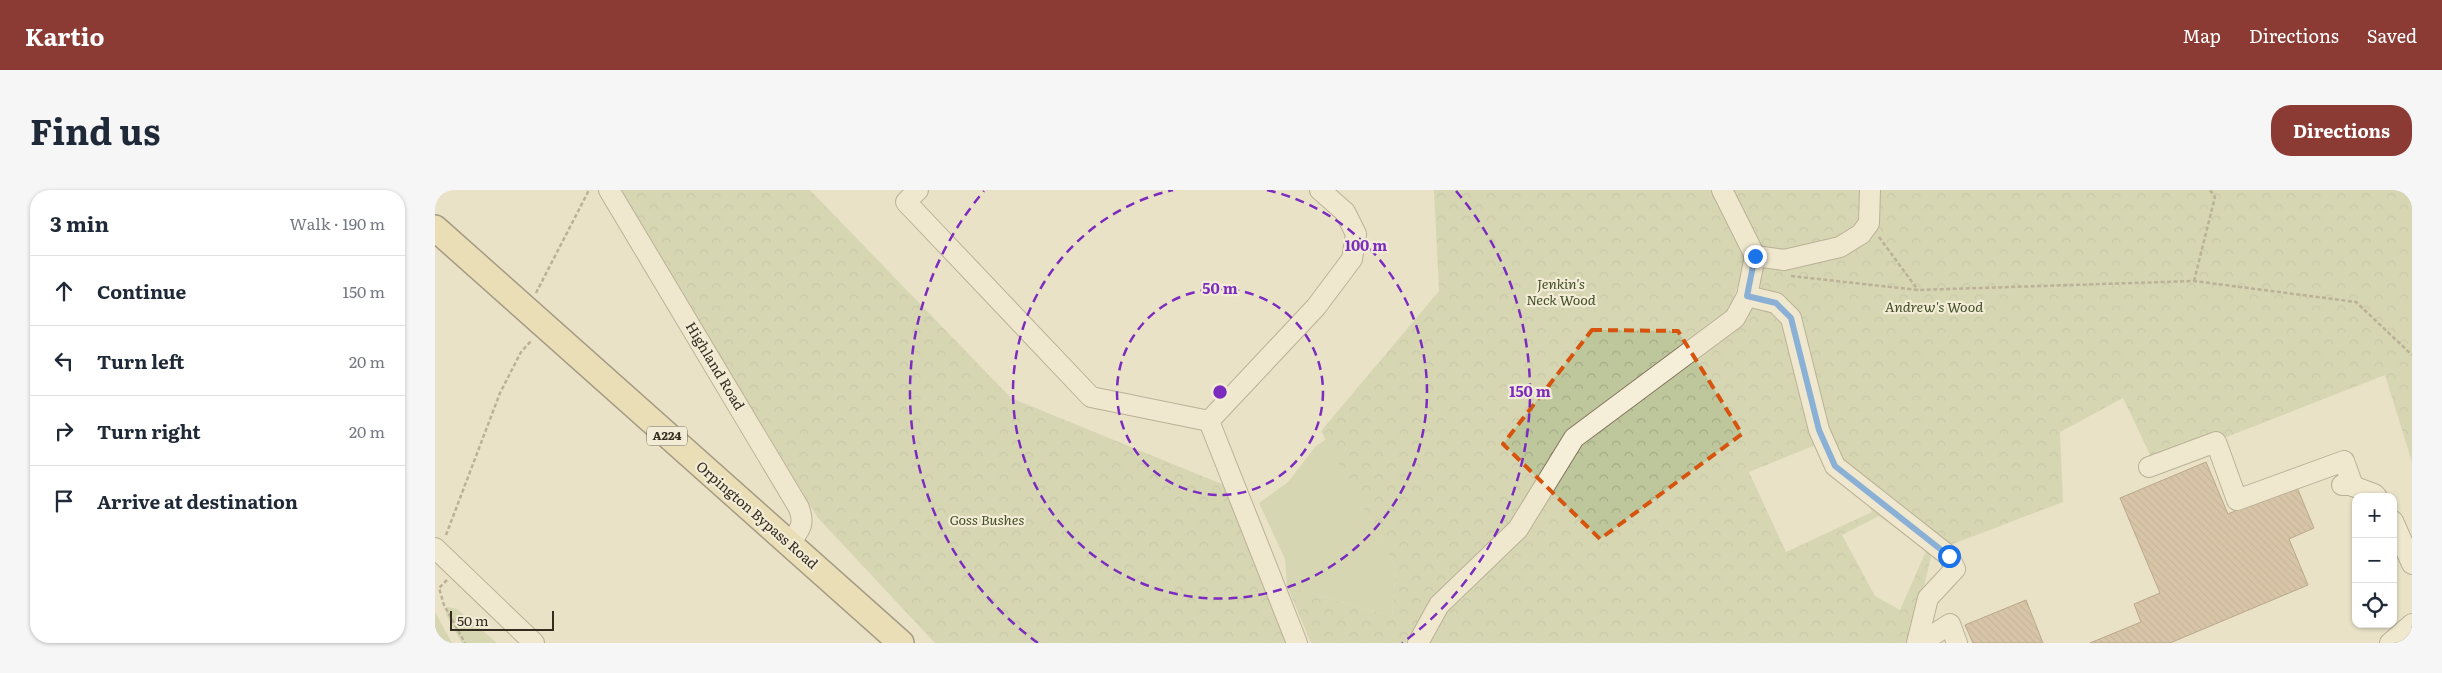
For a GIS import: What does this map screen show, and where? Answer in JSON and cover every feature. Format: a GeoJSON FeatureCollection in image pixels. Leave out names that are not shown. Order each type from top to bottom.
{"type":"FeatureCollection","features":[{"type":"Feature","properties":{"kind":"main road","name":"Orpington Bypass Road"},"geometry":{"type":"LineString","coordinates":[[435,228],[901,643]]}},
{"type":"Feature","properties":{"kind":"street","name":"Highland Road"},"geometry":{"type":"LineString","coordinates":[[609,190],[799,508],[803,520],[790,543]]}},
{"type":"Feature","properties":{"kind":"street"},"geometry":{"type":"LineString","coordinates":[[918,190],[906,202],[1091,396],[1209,421]]}},
{"type":"Feature","properties":{"kind":"street"},"geometry":{"type":"LineString","coordinates":[[1209,421],[1316,307],[1352,259],[1356,234],[1345,212],[1320,190]]}},
{"type":"Feature","properties":{"kind":"street"},"geometry":{"type":"LineString","coordinates":[[1418,643],[1439,605],[1517,529],[1574,438],[1735,318],[1747,296],[1755,256],[1722,190]]}},
{"type":"Feature","properties":{"kind":"street"},"geometry":{"type":"LineString","coordinates":[[1755,256],[1784,260],[1840,247],[1861,234],[1869,224],[1870,190]]}},
{"type":"Feature","properties":{"kind":"street"},"geometry":{"type":"LineString","coordinates":[[1747,296],[1776,303],[1791,318],[1819,430],[1835,466],[1949,556],[1955,570],[1928,598],[1917,643]]}},
{"type":"Feature","properties":{"kind":"street"},"geometry":{"type":"LineString","coordinates":[[1209,421],[1297,643]]}},
{"type":"Feature","properties":{"kind":"street"},"geometry":{"type":"LineString","coordinates":[[2149,467],[2216,442],[2237,500],[2344,461],[2346,486],[2371,493]]}},
{"type":"Feature","properties":{"kind":"street"},"geometry":{"type":"LineString","coordinates":[[2397,530],[2412,564]]}},
{"type":"Feature","properties":{"kind":"street"},"geometry":{"type":"LineString","coordinates":[[440,543],[535,643]]}},
{"type":"Feature","properties":{"kind":"street"},"geometry":{"type":"LineString","coordinates":[[1925,643],[1927,639],[1950,624],[1957,643]]}},
{"type":"Feature","properties":{"kind":"street"},"geometry":{"type":"LineString","coordinates":[[2390,643],[2412,624]]}},
{"type":"Feature","properties":{"kind":"path"},"geometry":{"type":"LineString","coordinates":[[535,296],[559,253],[589,190]]}},
{"type":"Feature","properties":{"kind":"path"},"geometry":{"type":"LineString","coordinates":[[2194,281],[2215,197],[2210,190]]}},
{"type":"Feature","properties":{"kind":"path"},"geometry":{"type":"LineString","coordinates":[[1869,224],[1918,290]]}},
{"type":"Feature","properties":{"kind":"path"},"geometry":{"type":"LineString","coordinates":[[1791,276],[1918,290],[2194,281],[2356,302],[2412,355]]}},
{"type":"Feature","properties":{"kind":"path"},"geometry":{"type":"LineString","coordinates":[[440,543],[500,393],[521,352],[545,326]]}},
{"type":"Feature","properties":{"kind":"path"},"geometry":{"type":"LineString","coordinates":[[444,583],[439,588],[444,605],[465,643]]}},
{"type":"Feature","properties":{"kind":"highlighted area"},"geometry":{"type":"Polygon","coordinates":[[[1592,330],[1678,331],[1742,434],[1600,539],[1503,444],[1592,330]]]}},
{"type":"Feature","properties":{"kind":"green space","name":"Goss Bushes"},"geometry":{"type":"Polygon","coordinates":[[[619,190],[810,190],[1011,398],[1229,487],[1289,643],[935,643],[818,518],[619,190]]]}},
{"type":"Feature","properties":{"kind":"green space","name":"Jenkin's Neck Wood"},"geometry":{"type":"Polygon","coordinates":[[[1434,190],[1713,190],[1747,257],[1730,309],[1566,432],[1510,522],[1431,602],[1406,643],[1311,643],[1287,586],[1392,617],[1396,568],[1321,431],[1439,291],[1434,190]]]}},
{"type":"Feature","properties":{"kind":"green space","name":"Andrew's Wood"},"geometry":{"type":"Polygon","coordinates":[[[1731,190],[2412,190],[2412,462],[2385,375],[2155,465],[2123,398],[2060,432],[2063,502],[1932,552],[1911,643],[1426,643],[1445,611],[1578,446],[1739,321],[1762,268],[1731,190]],[[1818,444],[1749,472],[1786,552],[1872,512],[1867,502],[1818,444]],[[1879,516],[1842,535],[1875,596],[1900,610],[1926,551],[1879,516]]]}},
{"type":"Feature","properties":{"kind":"green space"},"geometry":{"type":"Polygon","coordinates":[[[1326,439],[1396,568],[1392,617],[1287,586],[1285,559],[1259,503],[1288,482],[1315,447],[1326,439]]]}},
{"type":"Feature","properties":{"kind":"green space"},"geometry":{"type":"Polygon","coordinates":[[[447,607],[457,609],[497,643],[462,643],[446,615],[447,607]]]}},
{"type":"Feature","properties":{"kind":"green space"},"geometry":{"type":"Polygon","coordinates":[[[435,612],[452,643],[435,643],[435,612]]]}},
{"type":"Feature","properties":{"kind":"building"},"geometry":{"type":"Polygon","coordinates":[[[2206,462],[2228,514],[2296,485],[2314,528],[2289,539],[2308,585],[2170,643],[2090,643],[2141,622],[2134,604],[2160,593],[2120,498],[2206,462]]]}},
{"type":"Feature","properties":{"kind":"building"},"geometry":{"type":"Polygon","coordinates":[[[2026,600],[2043,643],[1973,643],[1965,625],[2026,600]]]}},
{"type":"Feature","properties":{"kind":"route"},"geometry":{"type":"LineString","coordinates":[[1755,256],[1747,296],[1776,303],[1791,318],[1819,430],[1835,466],[1930,542],[1939,546],[1949,556]]}}]}
